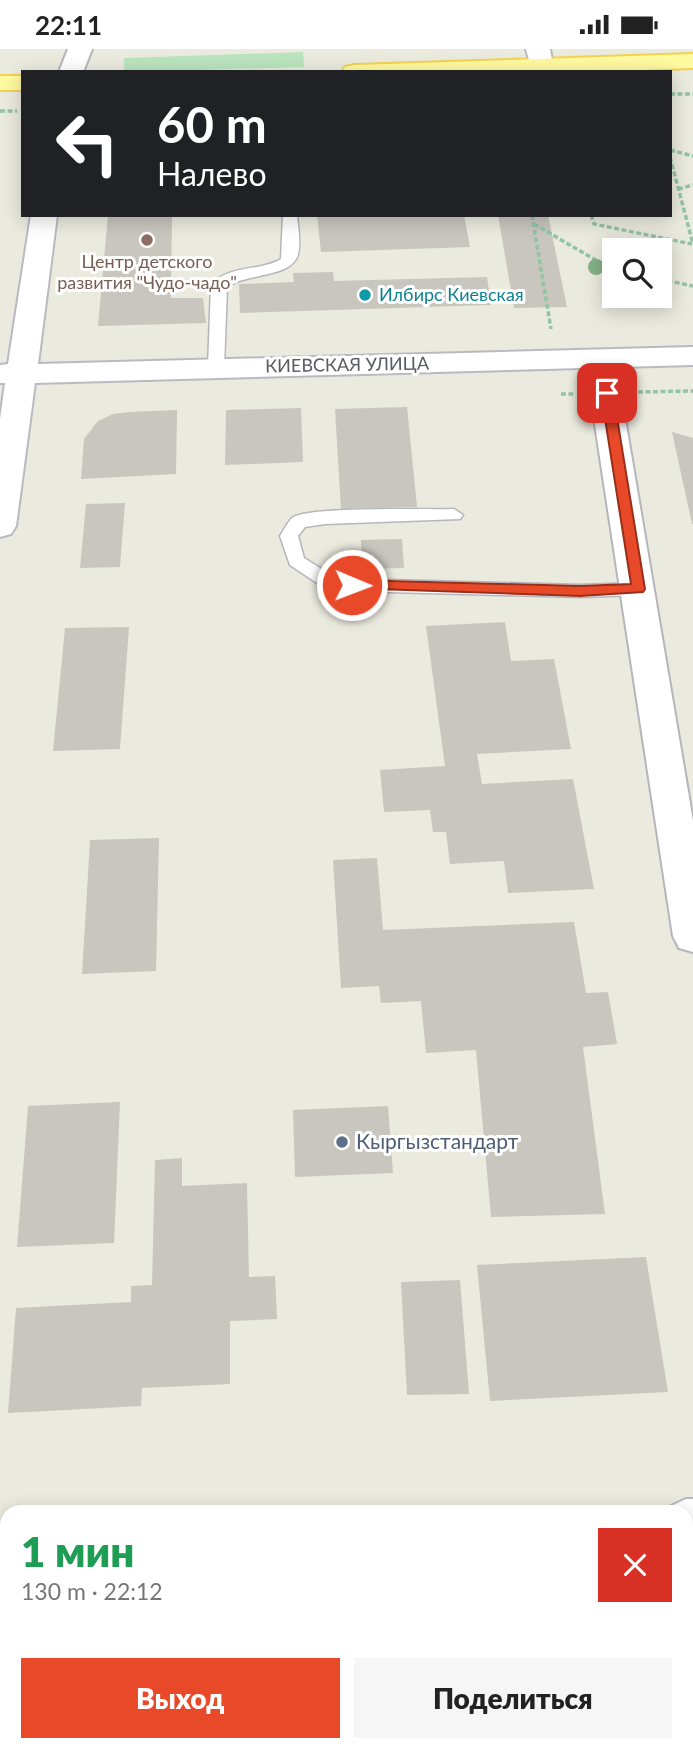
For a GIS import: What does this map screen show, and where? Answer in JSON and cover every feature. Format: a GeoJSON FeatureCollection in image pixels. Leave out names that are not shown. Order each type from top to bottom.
{"type":"FeatureCollection","features":[{"type":"Feature","properties":{"kind":"main road"},"geometry":{"type":"LineString","coordinates":[[379,70],[539,57],[693,61]]}},
{"type":"Feature","properties":{"kind":"main road"},"geometry":{"type":"LineString","coordinates":[[0,83],[21,83]]}},
{"type":"Feature","properties":{"kind":"street"},"geometry":{"type":"LineString","coordinates":[[72,70],[80,49]]}},
{"type":"Feature","properties":{"kind":"street"},"geometry":{"type":"LineString","coordinates":[[0,526],[11,374],[44,217]]}},
{"type":"Feature","properties":{"kind":"street","name":"КИЕВСКАЯ УЛИЦА"},"geometry":{"type":"LineString","coordinates":[[11,374],[693,356]]}},
{"type":"Feature","properties":{"kind":"street"},"geometry":{"type":"LineString","coordinates":[[600,359],[693,936]]}},
{"type":"Feature","properties":{"kind":"lane"},"geometry":{"type":"LineString","coordinates":[[216,369],[219,285],[231,276],[278,267],[288,261],[292,253],[290,217]]}},
{"type":"Feature","properties":{"kind":"lane"},"geometry":{"type":"LineString","coordinates":[[454,515],[325,518],[299,522],[289,536],[296,561],[323,578],[352,585],[580,591],[639,589]]}},
{"type":"Feature","properties":{"kind":"path"},"geometry":{"type":"LineString","coordinates":[[672,94],[693,94]]}},
{"type":"Feature","properties":{"kind":"path"},"geometry":{"type":"LineString","coordinates":[[0,111],[12,111]]}},
{"type":"Feature","properties":{"kind":"path"},"geometry":{"type":"LineString","coordinates":[[672,151],[693,156]]}},
{"type":"Feature","properties":{"kind":"path"},"geometry":{"type":"LineString","coordinates":[[592,217],[594,223],[693,244],[672,164]]}},
{"type":"Feature","properties":{"kind":"path"},"geometry":{"type":"LineString","coordinates":[[678,189],[693,185]]}},
{"type":"Feature","properties":{"kind":"path"},"geometry":{"type":"LineString","coordinates":[[532,217],[551,329]]}},
{"type":"Feature","properties":{"kind":"path"},"geometry":{"type":"LineString","coordinates":[[534,223],[602,263]]}},
{"type":"Feature","properties":{"kind":"path"},"geometry":{"type":"LineString","coordinates":[[672,282],[693,286]]}},
{"type":"Feature","properties":{"kind":"path"},"geometry":{"type":"LineString","coordinates":[[607,393],[692,391]]}},
{"type":"Feature","properties":{"kind":"green space"},"geometry":{"type":"Polygon","coordinates":[[[303,52],[304,67],[124,70],[124,58],[303,52]]]}},
{"type":"Feature","properties":{"kind":"building"},"geometry":{"type":"Polygon","coordinates":[[[108,217],[172,217],[171,298],[203,298],[206,323],[98,326],[108,217]]]}},
{"type":"Feature","properties":{"kind":"building"},"geometry":{"type":"Polygon","coordinates":[[[317,217],[464,217],[470,247],[321,252],[317,217]]]}},
{"type":"Feature","properties":{"kind":"building"},"geometry":{"type":"Polygon","coordinates":[[[498,217],[548,217],[567,307],[514,308],[498,217]]]}},
{"type":"Feature","properties":{"kind":"building","name":"Илбирс Киевская"},"geometry":{"type":"Polygon","coordinates":[[[333,272],[334,281],[487,277],[491,305],[240,313],[239,284],[294,282],[293,273],[333,272]]]}},
{"type":"Feature","properties":{"kind":"building"},"geometry":{"type":"Polygon","coordinates":[[[407,407],[417,507],[341,509],[335,409],[407,407]]]}},
{"type":"Feature","properties":{"kind":"building"},"geometry":{"type":"Polygon","coordinates":[[[301,408],[303,462],[225,465],[226,410],[301,408]]]}},
{"type":"Feature","properties":{"kind":"building"},"geometry":{"type":"Polygon","coordinates":[[[177,410],[176,474],[81,479],[84,439],[98,421],[113,414],[177,410]]]}},
{"type":"Feature","properties":{"kind":"building"},"geometry":{"type":"Polygon","coordinates":[[[672,432],[693,438],[693,524],[692,524],[672,432]]]}},
{"type":"Feature","properties":{"kind":"building"},"geometry":{"type":"Polygon","coordinates":[[[125,503],[120,567],[80,568],[86,504],[125,503]]]}},
{"type":"Feature","properties":{"kind":"building"},"geometry":{"type":"Polygon","coordinates":[[[402,539],[404,568],[362,569],[361,540],[402,539]]]}},
{"type":"Feature","properties":{"kind":"building"},"geometry":{"type":"Polygon","coordinates":[[[505,622],[511,661],[554,659],[571,749],[477,754],[482,784],[573,779],[594,889],[508,893],[504,861],[450,864],[446,832],[433,832],[430,810],[384,812],[380,770],[445,766],[426,626],[505,622]]]}},
{"type":"Feature","properties":{"kind":"building"},"geometry":{"type":"Polygon","coordinates":[[[129,627],[120,749],[53,751],[65,628],[129,627]]]}},
{"type":"Feature","properties":{"kind":"building"},"geometry":{"type":"Polygon","coordinates":[[[159,838],[156,971],[82,974],[90,840],[159,838]]]}},
{"type":"Feature","properties":{"kind":"building"},"geometry":{"type":"Polygon","coordinates":[[[377,858],[383,930],[574,922],[586,993],[608,992],[617,1044],[583,1047],[605,1214],[491,1217],[476,1050],[426,1053],[421,1001],[381,1003],[379,986],[341,988],[333,860],[377,858]]]}},
{"type":"Feature","properties":{"kind":"building"},"geometry":{"type":"Polygon","coordinates":[[[120,1102],[114,1243],[17,1247],[28,1106],[120,1102]]]}},
{"type":"Feature","properties":{"kind":"building","name":"Кыргызстандарт"},"geometry":{"type":"Polygon","coordinates":[[[388,1106],[393,1173],[295,1177],[293,1110],[388,1106]]]}},
{"type":"Feature","properties":{"kind":"building"},"geometry":{"type":"Polygon","coordinates":[[[182,1158],[182,1186],[247,1183],[249,1277],[275,1276],[277,1319],[230,1321],[230,1384],[142,1388],[141,1406],[8,1413],[16,1308],[131,1302],[131,1286],[152,1285],[155,1160],[182,1158]]]}},
{"type":"Feature","properties":{"kind":"building"},"geometry":{"type":"Polygon","coordinates":[[[646,1257],[668,1392],[490,1401],[477,1265],[646,1257]]]}},
{"type":"Feature","properties":{"kind":"building"},"geometry":{"type":"Polygon","coordinates":[[[460,1280],[469,1394],[407,1395],[401,1282],[460,1280]]]}},
{"type":"Feature","properties":{"kind":"place","name":"Центр детского развития \"Чудо-чадо\""},"geometry":{"type":"Point","coordinates":[147,240]}},
{"type":"Feature","properties":{"kind":"place","name":"Илбирс Киевская"},"geometry":{"type":"Point","coordinates":[365,295]}},
{"type":"Feature","properties":{"kind":"place","name":"Кыргызстандарт"},"geometry":{"type":"Point","coordinates":[342,1142]}},
{"type":"Feature","properties":{"kind":"route"},"geometry":{"type":"LineString","coordinates":[[352,585],[580,591],[639,589],[607,393]]}}]}
